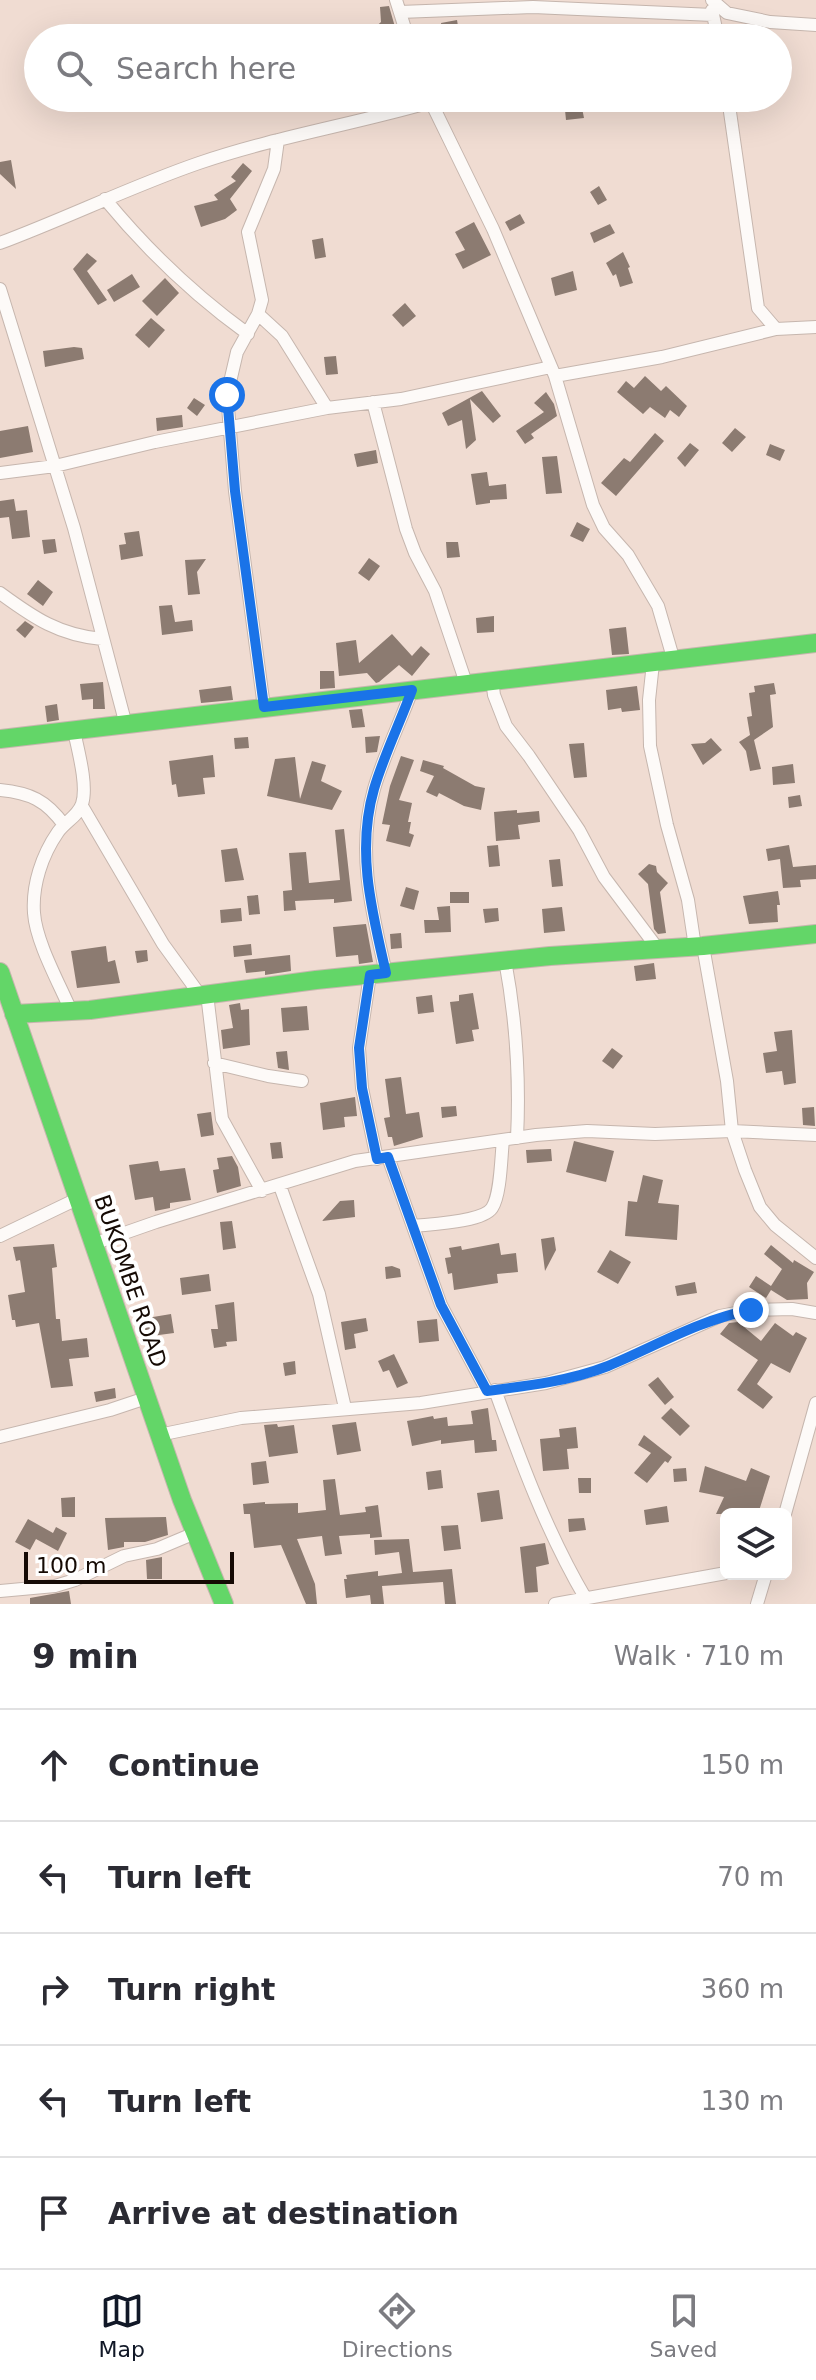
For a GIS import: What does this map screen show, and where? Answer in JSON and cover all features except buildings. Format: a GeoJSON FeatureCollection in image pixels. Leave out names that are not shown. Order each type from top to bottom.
{"type":"FeatureCollection","features":[{"type":"Feature","properties":{"kind":"street"},"geometry":{"type":"LineString","coordinates":[[711,0],[715,24]]}},
{"type":"Feature","properties":{"kind":"street"},"geometry":{"type":"LineString","coordinates":[[711,0],[727,13],[770,22],[816,25]]}},
{"type":"Feature","properties":{"kind":"street"},"geometry":{"type":"LineString","coordinates":[[398,6],[533,7],[713,15]]}},
{"type":"Feature","properties":{"kind":"street"},"geometry":{"type":"LineString","coordinates":[[0,243],[201,162],[394,112]]}},
{"type":"Feature","properties":{"kind":"street"},"geometry":{"type":"LineString","coordinates":[[436,112],[493,229],[553,372],[593,505],[604,528],[628,555],[658,606],[674,661]]}},
{"type":"Feature","properties":{"kind":"street"},"geometry":{"type":"LineString","coordinates":[[730,112],[758,308],[776,329]]}},
{"type":"Feature","properties":{"kind":"street"},"geometry":{"type":"LineString","coordinates":[[264,707],[229,428],[229,380],[237,352],[258,314],[262,300],[248,232],[274,169],[278,140]]}},
{"type":"Feature","properties":{"kind":"street"},"geometry":{"type":"LineString","coordinates":[[105,199],[157,258],[213,309],[248,334]]}},
{"type":"Feature","properties":{"kind":"street"},"geometry":{"type":"LineString","coordinates":[[0,289],[74,528],[126,725]]}},
{"type":"Feature","properties":{"kind":"street"},"geometry":{"type":"LineString","coordinates":[[258,314],[282,336],[327,408]]}},
{"type":"Feature","properties":{"kind":"street"},"geometry":{"type":"LineString","coordinates":[[0,473],[55,466],[155,442],[327,408],[662,357],[776,329],[816,327]]}},
{"type":"Feature","properties":{"kind":"street"},"geometry":{"type":"LineString","coordinates":[[373,402],[406,529],[440,605],[466,683]]}},
{"type":"Feature","properties":{"kind":"street"},"geometry":{"type":"LineString","coordinates":[[0,593],[51,627],[77,637],[102,639]]}},
{"type":"Feature","properties":{"kind":"street"},"geometry":{"type":"LineString","coordinates":[[0,739],[581,668],[674,661],[816,643]]}},
{"type":"Feature","properties":{"kind":"street"},"geometry":{"type":"LineString","coordinates":[[653,663],[649,700],[650,746],[699,946],[727,1081],[732,1131],[760,1207],[775,1225],[816,1258]]}},
{"type":"Feature","properties":{"kind":"street"},"geometry":{"type":"LineString","coordinates":[[492,680],[494,695],[506,726],[579,830],[604,877],[658,949]]}},
{"type":"Feature","properties":{"kind":"street"},"geometry":{"type":"LineString","coordinates":[[412,690],[385,755],[368,814],[365,865],[378,974],[359,1048],[362,1088],[382,1158],[414,1226],[441,1305],[491,1391],[543,1517],[586,1599]]}},
{"type":"Feature","properties":{"kind":"street"},"geometry":{"type":"LineString","coordinates":[[74,731],[82,781],[82,806],[163,944],[204,995],[222,1119],[262,1191]]}},
{"type":"Feature","properties":{"kind":"street"},"geometry":{"type":"LineString","coordinates":[[0,790],[34,797],[52,808],[64,825]]}},
{"type":"Feature","properties":{"kind":"street"},"geometry":{"type":"LineString","coordinates":[[71,1011],[34,916],[38,874],[48,849],[82,806]]}},
{"type":"Feature","properties":{"kind":"street"},"geometry":{"type":"LineString","coordinates":[[14,1014],[71,1011],[505,960],[816,934]]}},
{"type":"Feature","properties":{"kind":"street"},"geometry":{"type":"LineString","coordinates":[[505,960],[515,1030],[517,1138]]}},
{"type":"Feature","properties":{"kind":"street","name":"BUKOMBE ROAD"},"geometry":{"type":"LineString","coordinates":[[0,972],[159,1435],[224,1604]]}},
{"type":"Feature","properties":{"kind":"street"},"geometry":{"type":"LineString","coordinates":[[214,1063],[302,1081]]}},
{"type":"Feature","properties":{"kind":"street"},"geometry":{"type":"LineString","coordinates":[[93,1244],[355,1161],[587,1131],[655,1134],[732,1131],[816,1135]]}},
{"type":"Feature","properties":{"kind":"street"},"geometry":{"type":"LineString","coordinates":[[414,1226],[461,1220],[485,1214],[492,1208],[503,1140]]}},
{"type":"Feature","properties":{"kind":"street"},"geometry":{"type":"LineString","coordinates":[[280,1186],[319,1294],[345,1408]]}},
{"type":"Feature","properties":{"kind":"street"},"geometry":{"type":"LineString","coordinates":[[0,1236],[77,1199]]}},
{"type":"Feature","properties":{"kind":"street"},"geometry":{"type":"LineString","coordinates":[[159,1435],[241,1418],[421,1403],[546,1383],[605,1367],[720,1316],[751,1310],[792,1309],[816,1313]]}},
{"type":"Feature","properties":{"kind":"street"},"geometry":{"type":"LineString","coordinates":[[0,1437],[146,1398]]}},
{"type":"Feature","properties":{"kind":"street"},"geometry":{"type":"LineString","coordinates":[[787,1508],[816,1403]]}},
{"type":"Feature","properties":{"kind":"street"},"geometry":{"type":"LineString","coordinates":[[0,1591],[55,1586],[75,1580],[124,1556],[157,1549],[195,1533]]}},
{"type":"Feature","properties":{"kind":"street"},"geometry":{"type":"LineString","coordinates":[[555,1604],[720,1574]]}},
{"type":"Feature","properties":{"kind":"street"},"geometry":{"type":"LineString","coordinates":[[757,1604],[764,1580]]}},
{"type":"Feature","properties":{"kind":"traffic: fast"},"geometry":{"type":"LineString","coordinates":[[0,739],[816,643]]}},
{"type":"Feature","properties":{"kind":"traffic: fast"},"geometry":{"type":"LineString","coordinates":[[14,1014],[90,1010],[316,980],[550,956],[703,946],[816,934]]}},
{"type":"Feature","properties":{"kind":"traffic: fast"},"geometry":{"type":"LineString","coordinates":[[0,972],[182,1500],[224,1604]]}},
{"type":"Feature","properties":{"kind":"route"},"geometry":{"type":"LineString","coordinates":[[227,395],[235,491],[264,707],[412,690],[385,755],[368,814],[365,865],[386,973],[370,975],[359,1048],[362,1088],[377,1159],[388,1157],[441,1305],[487,1391],[546,1383],[605,1367],[720,1316],[751,1310]]}}]}
